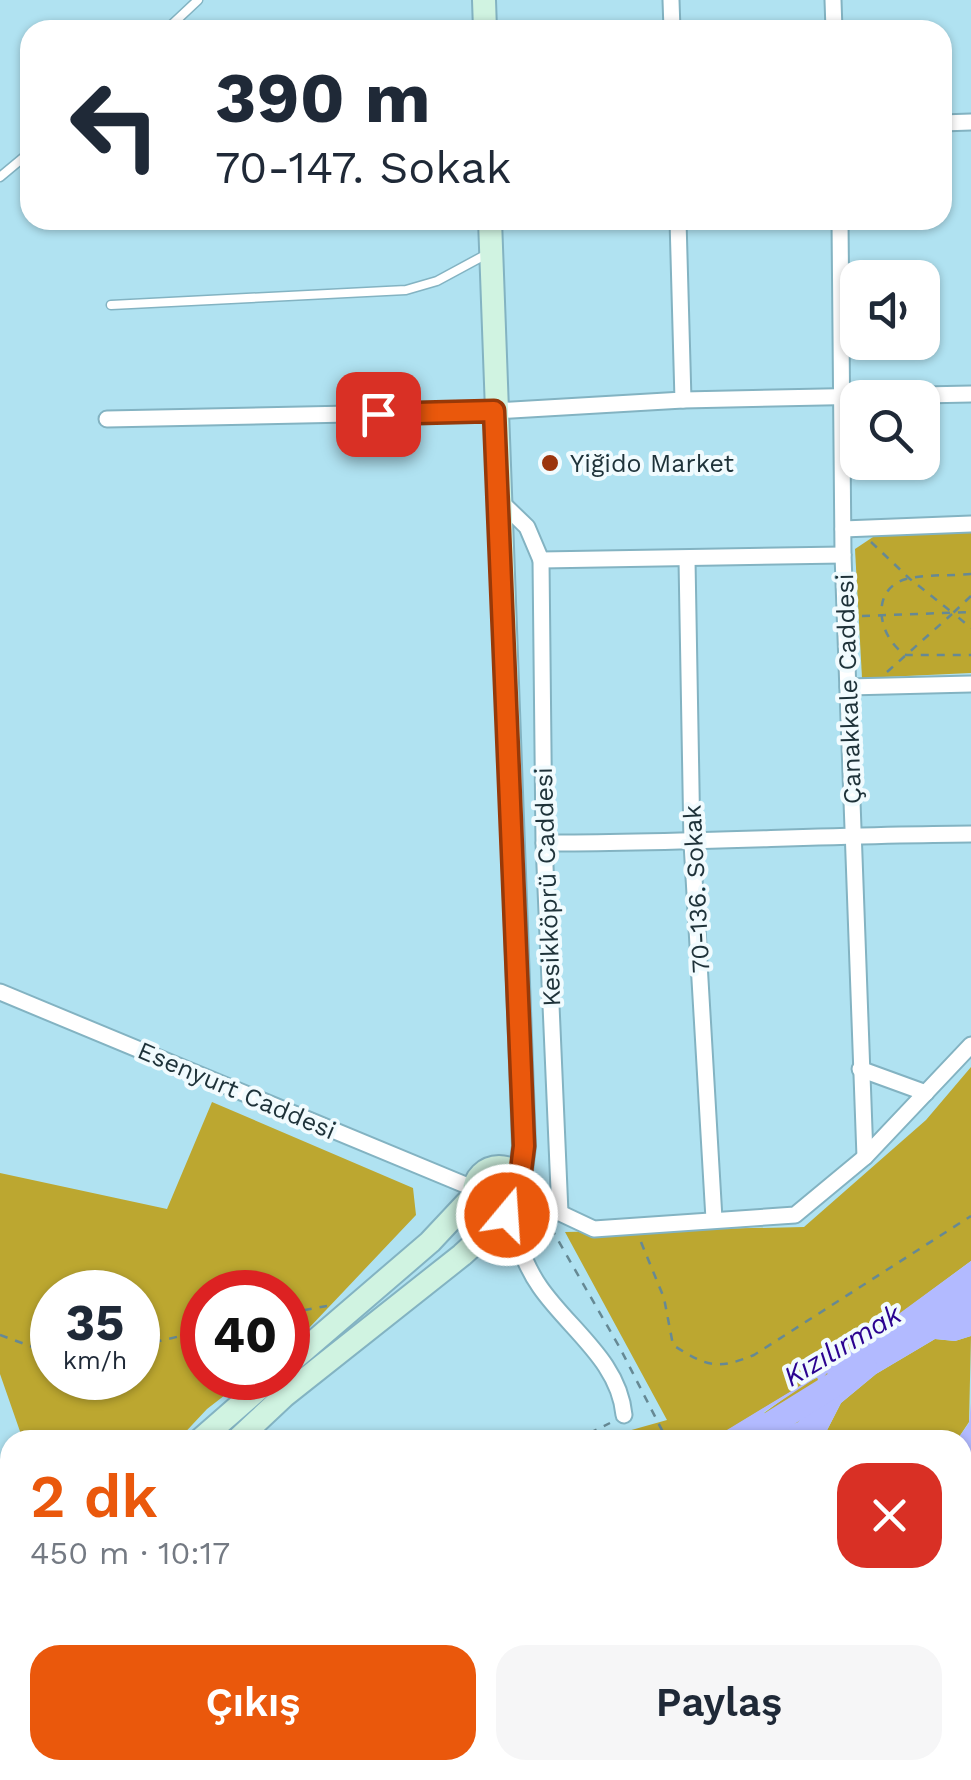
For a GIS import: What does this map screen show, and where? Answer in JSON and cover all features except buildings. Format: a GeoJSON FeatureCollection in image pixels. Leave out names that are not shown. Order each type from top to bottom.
{"type":"FeatureCollection","features":[{"type":"Feature","properties":{"kind":"street","name":"Kesikköprü Caddesi"},"geometry":{"type":"LineString","coordinates":[[490,230],[524,1146],[515,1201]]}},
{"type":"Feature","properties":{"kind":"street"},"geometry":{"type":"LineString","coordinates":[[678,230],[683,400]]}},
{"type":"Feature","properties":{"kind":"street","name":"Çanakkale Caddesi"},"geometry":{"type":"LineString","coordinates":[[840,230],[842,380]]}},
{"type":"Feature","properties":{"kind":"street"},"geometry":{"type":"LineString","coordinates":[[940,395],[971,394]]}},
{"type":"Feature","properties":{"kind":"street"},"geometry":{"type":"LineString","coordinates":[[106,419],[494,411],[683,400],[840,397]]}},
{"type":"Feature","properties":{"kind":"street","name":"Çanakkale Caddesi"},"geometry":{"type":"LineString","coordinates":[[847,480],[850,529],[843,555],[865,1157]]}},
{"type":"Feature","properties":{"kind":"street"},"geometry":{"type":"LineString","coordinates":[[498,499],[527,527],[541,560],[843,555]]}},
{"type":"Feature","properties":{"kind":"street"},"geometry":{"type":"LineString","coordinates":[[850,529],[971,524]]}},
{"type":"Feature","properties":{"kind":"street","name":"Kesikköprü Caddesi"},"geometry":{"type":"LineString","coordinates":[[541,560],[544,842],[560,1214]]}},
{"type":"Feature","properties":{"kind":"street","name":"70-136. Sokak"},"geometry":{"type":"LineString","coordinates":[[687,560],[692,843],[714,1219]]}},
{"type":"Feature","properties":{"kind":"street"},"geometry":{"type":"LineString","coordinates":[[848,686],[971,684]]}},
{"type":"Feature","properties":{"kind":"street"},"geometry":{"type":"LineString","coordinates":[[510,830],[544,842],[692,843],[971,834]]}},
{"type":"Feature","properties":{"kind":"street"},"geometry":{"type":"LineString","coordinates":[[511,855],[544,842]]}},
{"type":"Feature","properties":{"kind":"street","name":"Esenyurt Caddesi"},"geometry":{"type":"LineString","coordinates":[[0,992],[475,1192]]}},
{"type":"Feature","properties":{"kind":"street"},"geometry":{"type":"LineString","coordinates":[[624,1415],[618,1390],[599,1353],[566,1321],[536,1281],[515,1201],[508,1169],[490,1169],[478,1179],[475,1192],[486,1213],[515,1201],[594,1229],[795,1215],[865,1157],[971,1045]]}},
{"type":"Feature","properties":{"kind":"street"},"geometry":{"type":"LineString","coordinates":[[860,1069],[926,1092]]}},
{"type":"Feature","properties":{"kind":"street"},"geometry":{"type":"LineString","coordinates":[[310,1345],[430,1242],[475,1192]]}},
{"type":"Feature","properties":{"kind":"street"},"geometry":{"type":"LineString","coordinates":[[248,1430],[284,1396],[462,1255],[515,1201]]}},
{"type":"Feature","properties":{"kind":"street"},"geometry":{"type":"LineString","coordinates":[[211,1430],[246,1400]]}},
{"type":"Feature","properties":{"kind":"lane"},"geometry":{"type":"LineString","coordinates":[[177,20],[198,0]]}},
{"type":"Feature","properties":{"kind":"lane"},"geometry":{"type":"LineString","coordinates":[[0,178],[20,161]]}},
{"type":"Feature","properties":{"kind":"lane"},"geometry":{"type":"LineString","coordinates":[[112,305],[406,290],[436,281],[490,252]]}},
{"type":"Feature","properties":{"kind":"path"},"geometry":{"type":"LineString","coordinates":[[850,529],[971,628]]}},
{"type":"Feature","properties":{"kind":"path"},"geometry":{"type":"LineString","coordinates":[[971,574],[903,580],[887,592],[881,616],[884,636],[906,655],[971,655]]}},
{"type":"Feature","properties":{"kind":"path"},"geometry":{"type":"LineString","coordinates":[[872,686],[971,596]]}},
{"type":"Feature","properties":{"kind":"path"},"geometry":{"type":"LineString","coordinates":[[845,616],[971,612]]}},
{"type":"Feature","properties":{"kind":"path"},"geometry":{"type":"LineString","coordinates":[[515,1201],[552,1228],[620,1348],[661,1430]]}},
{"type":"Feature","properties":{"kind":"path"},"geometry":{"type":"LineString","coordinates":[[633,1227],[664,1298],[673,1346],[700,1362],[724,1367],[754,1355],[971,1216]]}},
{"type":"Feature","properties":{"kind":"path"},"geometry":{"type":"LineString","coordinates":[[310,1309],[327,1306],[347,1313]]}},
{"type":"Feature","properties":{"kind":"path"},"geometry":{"type":"LineString","coordinates":[[0,1335],[30,1346]]}},
{"type":"Feature","properties":{"kind":"path"},"geometry":{"type":"LineString","coordinates":[[595,1430],[624,1415]]}},
{"type":"Feature","properties":{"kind":"shaded area"},"geometry":{"type":"Polygon","coordinates":[[[971,531],[971,673],[862,678],[855,549],[879,533],[971,531]]]}},
{"type":"Feature","properties":{"kind":"shaded area"},"geometry":{"type":"Polygon","coordinates":[[[971,1067],[971,1261],[808,1382],[827,1373],[841,1384],[797,1423],[771,1430],[764,1413],[802,1385],[728,1430],[632,1430],[667,1420],[565,1232],[804,1227],[926,1120],[971,1067]]]}},
{"type":"Feature","properties":{"kind":"shaded area"},"geometry":{"type":"Polygon","coordinates":[[[212,1102],[413,1188],[416,1215],[310,1327],[310,1270],[180,1270],[180,1400],[219,1400],[187,1430],[20,1430],[0,1374],[0,1173],[167,1209],[212,1102]]]}},
{"type":"Feature","properties":{"kind":"shaded area"},"geometry":{"type":"Polygon","coordinates":[[[971,1336],[969,1422],[964,1430],[827,1430],[841,1403],[876,1374],[935,1339],[955,1341],[971,1336]]]}},
{"type":"Feature","properties":{"kind":"water","name":"Kızılırmak"},"geometry":{"type":"Polygon","coordinates":[[[971,1261],[971,1336],[955,1341],[935,1339],[876,1374],[841,1403],[827,1430],[771,1430],[727,1430],[803,1384],[971,1261]],[[827,1373],[819,1383],[817,1377],[764,1412],[771,1430],[797,1423],[840,1385],[827,1373]]]}},
{"type":"Feature","properties":{"kind":"waterway","name":"Kızılırmak"},"geometry":{"type":"LineString","coordinates":[[761,1430],[864,1366]]}},
{"type":"Feature","properties":{"kind":"place","name":"Yiğido Market"},"geometry":{"type":"Point","coordinates":[550,463]}},
{"type":"Feature","properties":{"kind":"route"},"geometry":{"type":"LineString","coordinates":[[378,414],[494,411],[524,1146],[520,1178],[524,1194],[518,1208],[507,1215]]}}]}
